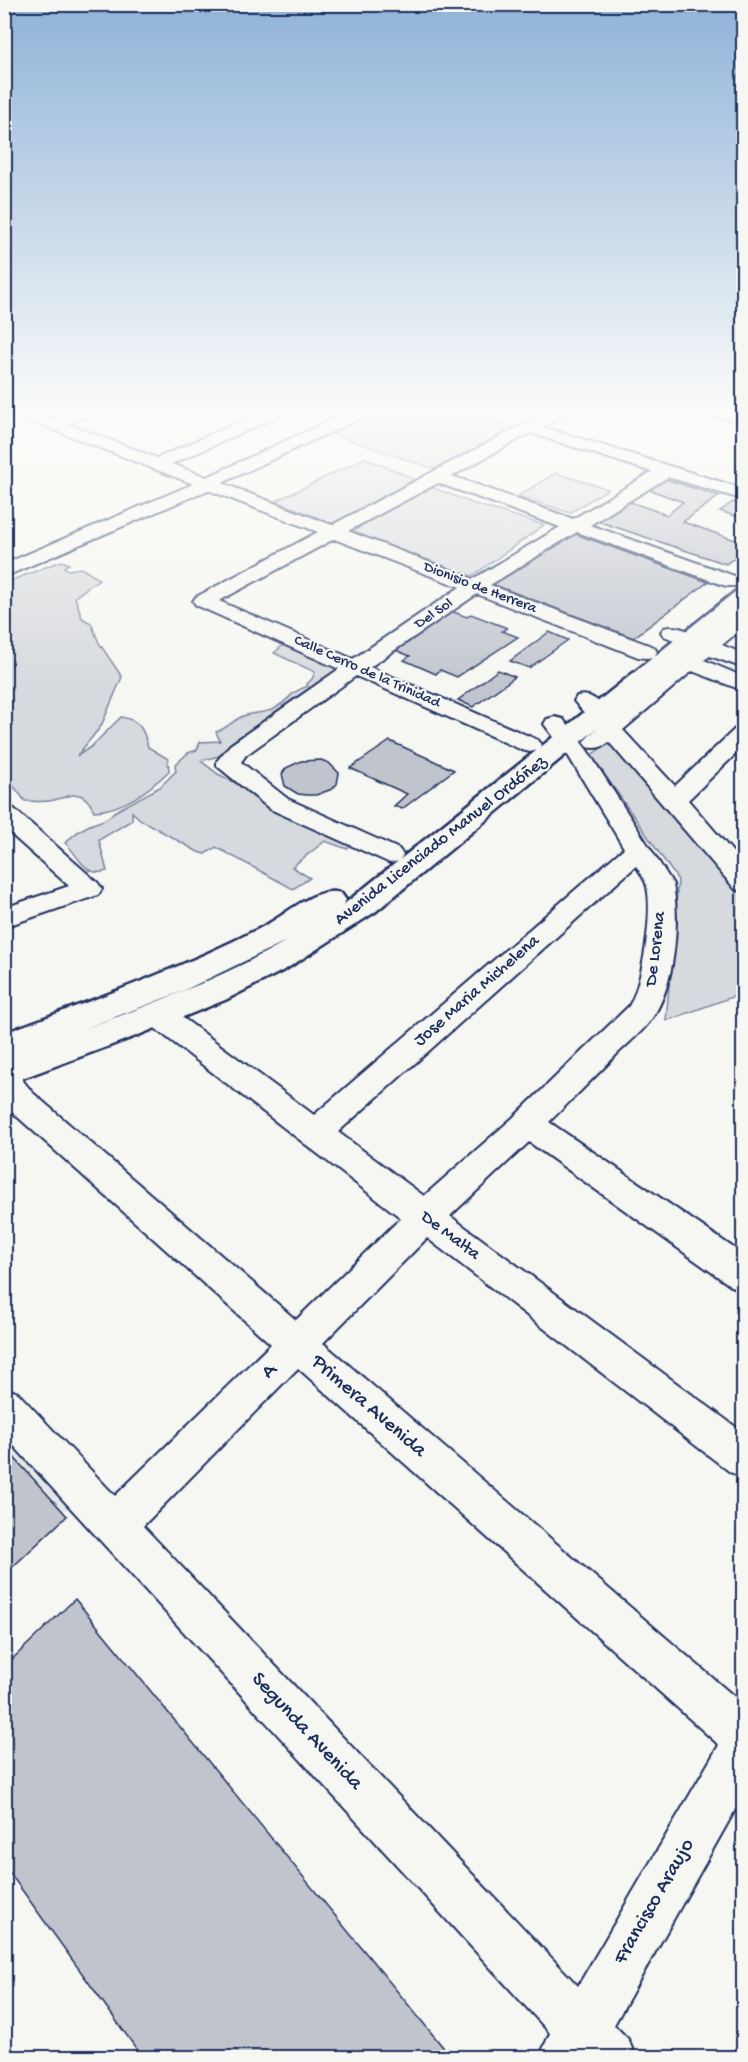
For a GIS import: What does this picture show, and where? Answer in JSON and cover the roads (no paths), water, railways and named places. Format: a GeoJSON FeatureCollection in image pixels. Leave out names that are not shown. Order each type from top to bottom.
{"type":"FeatureCollection","features":[{"type":"Feature","properties":{"kind":"main road","name":"Avenida Licenciado Manuel Ordóñez"},"geometry":{"type":"LineString","coordinates":[[5,1071],[157,1014],[242,978],[300,948],[364,905],[598,716],[676,648],[740,584]]}},
{"type":"Feature","properties":{"kind":"main road","name":"Avenida Licenciado Manuel Ordóñez"},"geometry":{"type":"LineString","coordinates":[[4,1046],[185,978],[255,946],[296,923],[348,888],[530,745],[568,740]]}},
{"type":"Feature","properties":{"kind":"street"},"geometry":{"type":"LineString","coordinates":[[4,571],[160,504]]}},
{"type":"Feature","properties":{"kind":"street","name":"Dionisio de Herrera"},"geometry":{"type":"LineString","coordinates":[[266,504],[475,586],[676,648]]}},
{"type":"Feature","properties":{"kind":"street"},"geometry":{"type":"LineString","coordinates":[[334,530],[383,504]]}},
{"type":"Feature","properties":{"kind":"street"},"geometry":{"type":"LineString","coordinates":[[514,504],[740,584]]}},
{"type":"Feature","properties":{"kind":"street","name":"Del Sol"},"geometry":{"type":"LineString","coordinates":[[390,855],[279,804],[229,766],[229,762],[238,750],[355,667],[475,586],[611,504]]}},
{"type":"Feature","properties":{"kind":"street","name":"Calle Cerro de la Trinidad"},"geometry":{"type":"LineString","coordinates":[[334,530],[203,601],[530,745]]}},
{"type":"Feature","properties":{"kind":"street"},"geometry":{"type":"LineString","coordinates":[[676,648],[744,616]]}},
{"type":"Feature","properties":{"kind":"street"},"geometry":{"type":"LineString","coordinates":[[676,648],[744,662]]}},
{"type":"Feature","properties":{"kind":"street"},"geometry":{"type":"LineString","coordinates":[[676,648],[744,685]]}},
{"type":"Feature","properties":{"kind":"street"},"geometry":{"type":"LineString","coordinates":[[598,716],[743,881]]}},
{"type":"Feature","properties":{"kind":"street"},"geometry":{"type":"LineString","coordinates":[[674,800],[744,734]]}},
{"type":"Feature","properties":{"kind":"street","name":"De Lorena"},"geometry":{"type":"LineString","coordinates":[[425,1217],[527,1124],[639,1014],[653,990],[663,897],[660,885],[568,740]]}},
{"type":"Feature","properties":{"kind":"street"},"geometry":{"type":"LineString","coordinates":[[4,814],[16,838],[89,889],[4,918]]}},
{"type":"Feature","properties":{"kind":"street","name":"Jose Maria Michelena"},"geometry":{"type":"LineString","coordinates":[[315,1133],[639,850]]}},
{"type":"Feature","properties":{"kind":"street","name":"De Malta"},"geometry":{"type":"LineString","coordinates":[[157,1014],[744,1458]]}},
{"type":"Feature","properties":{"kind":"street","name":"Primera Avenida"},"geometry":{"type":"LineString","coordinates":[[5,1071],[11,1088],[22,1102],[744,1736]]}},
{"type":"Feature","properties":{"kind":"street"},"geometry":{"type":"LineString","coordinates":[[527,1124],[744,1275]]}},
{"type":"Feature","properties":{"kind":"street","name":"A"},"geometry":{"type":"LineString","coordinates":[[114,1526],[425,1217]]}},
{"type":"Feature","properties":{"kind":"street","name":"Segunda Avenida"},"geometry":{"type":"LineString","coordinates":[[4,1406],[586,2048]]}},
{"type":"Feature","properties":{"kind":"street","name":"Francisco Araujo"},"geometry":{"type":"LineString","coordinates":[[586,2048],[744,1747]]}}]}
